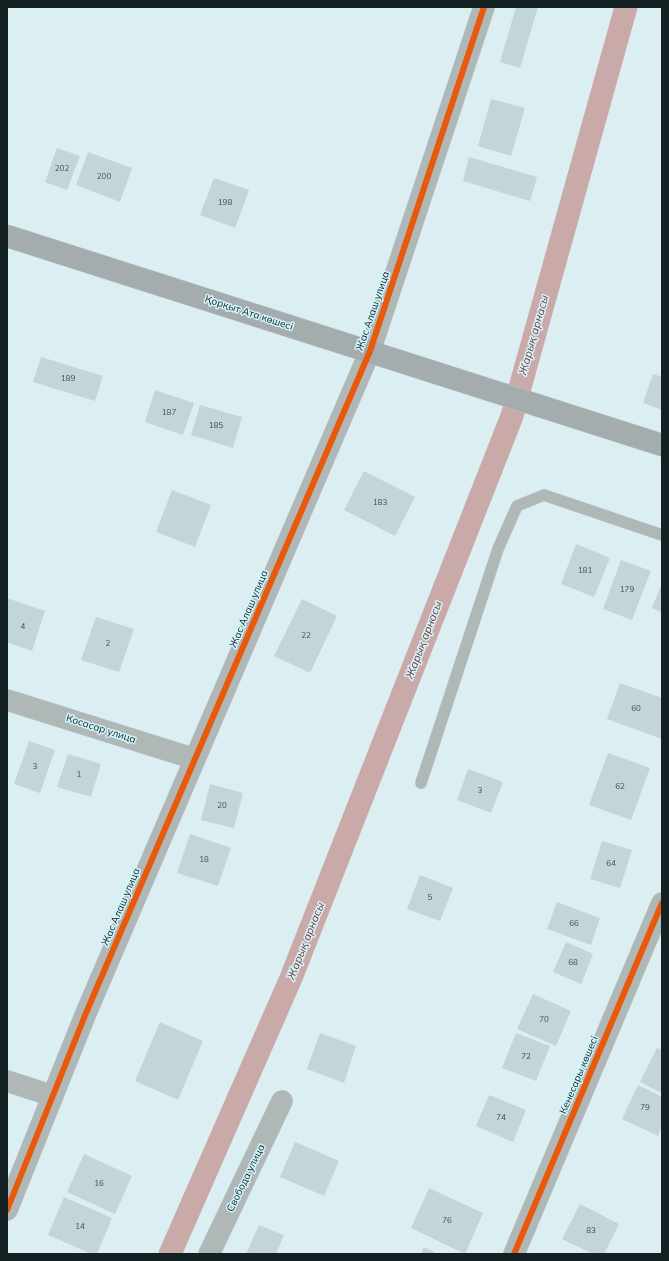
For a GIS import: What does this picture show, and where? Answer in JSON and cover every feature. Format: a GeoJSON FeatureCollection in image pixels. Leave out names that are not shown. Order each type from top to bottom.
{"type":"FeatureCollection","features":[{"type":"Feature","properties":{"kind":"main road","name":"Қорқыт Ата көшесі"},"geometry":{"type":"LineString","coordinates":[[7,236],[662,445]]}},
{"type":"Feature","properties":{"kind":"street","name":"Жас Алаш улица"},"geometry":{"type":"LineString","coordinates":[[7,1210],[86,1013],[370,351],[484,7]]}},
{"type":"Feature","properties":{"kind":"street","name":"Косасар улица"},"geometry":{"type":"LineString","coordinates":[[7,700],[195,759]]}},
{"type":"Feature","properties":{"kind":"street","name":"Кенесары көшесі"},"geometry":{"type":"LineString","coordinates":[[514,1254],[662,903]]}},
{"type":"Feature","properties":{"kind":"street"},"geometry":{"type":"LineString","coordinates":[[7,1081],[53,1096]]}},
{"type":"Feature","properties":{"kind":"street","name":"Свобода улица"},"geometry":{"type":"LineString","coordinates":[[209,1254],[282,1101]]}},
{"type":"Feature","properties":{"kind":"lane"},"geometry":{"type":"LineString","coordinates":[[422,783],[498,550],[517,506],[544,494],[662,535]]}},
{"type":"Feature","properties":{"kind":"building"},"geometry":{"type":"Polygon","coordinates":[[[516,7],[538,7],[520,68],[500,62],[516,7]]]}},
{"type":"Feature","properties":{"kind":"building"},"geometry":{"type":"Polygon","coordinates":[[[491,99],[525,108],[511,156],[478,146],[491,99]]]}},
{"type":"Feature","properties":{"kind":"building"},"geometry":{"type":"Polygon","coordinates":[[[57,148],[80,156],[67,190],[45,182],[57,148]]]}},
{"type":"Feature","properties":{"kind":"building"},"geometry":{"type":"Polygon","coordinates":[[[88,152],[132,168],[120,202],[76,185],[88,152]]]}},
{"type":"Feature","properties":{"kind":"building"},"geometry":{"type":"Polygon","coordinates":[[[469,157],[537,177],[530,201],[463,181],[469,157]]]}},
{"type":"Feature","properties":{"kind":"building"},"geometry":{"type":"Polygon","coordinates":[[[214,178],[249,190],[235,228],[200,215],[214,178]]]}},
{"type":"Feature","properties":{"kind":"building"},"geometry":{"type":"Polygon","coordinates":[[[41,357],[103,376],[95,401],[33,382],[41,357]]]}},
{"type":"Feature","properties":{"kind":"building"},"geometry":{"type":"Polygon","coordinates":[[[653,374],[662,377],[662,410],[643,403],[653,374]]]}},
{"type":"Feature","properties":{"kind":"building"},"geometry":{"type":"Polygon","coordinates":[[[155,390],[194,403],[183,435],[145,422],[155,390]]]}},
{"type":"Feature","properties":{"kind":"building"},"geometry":{"type":"Polygon","coordinates":[[[200,405],[242,417],[233,448],[191,435],[200,405]]]}},
{"type":"Feature","properties":{"kind":"building"},"geometry":{"type":"Polygon","coordinates":[[[364,471],[415,497],[395,536],[344,510],[364,471]]]}},
{"type":"Feature","properties":{"kind":"building"},"geometry":{"type":"Polygon","coordinates":[[[172,490],[211,505],[195,547],[156,532],[172,490]]]}},
{"type":"Feature","properties":{"kind":"building"},"geometry":{"type":"Polygon","coordinates":[[[576,544],[610,558],[594,597],[561,584],[576,544]]]}},
{"type":"Feature","properties":{"kind":"building"},"geometry":{"type":"Polygon","coordinates":[[[621,560],[651,571],[632,620],[603,609],[621,560]]]}},
{"type":"Feature","properties":{"kind":"building"},"geometry":{"type":"Polygon","coordinates":[[[662,583],[662,612],[652,608],[662,583]]]}},
{"type":"Feature","properties":{"kind":"building"},"geometry":{"type":"Polygon","coordinates":[[[7,598],[45,611],[32,651],[7,642],[7,598]]]}},
{"type":"Feature","properties":{"kind":"building"},"geometry":{"type":"Polygon","coordinates":[[[302,599],[337,616],[310,673],[274,656],[302,599]]]}},
{"type":"Feature","properties":{"kind":"building"},"geometry":{"type":"Polygon","coordinates":[[[96,617],[134,629],[119,672],[81,660],[96,617]]]}},
{"type":"Feature","properties":{"kind":"building"},"geometry":{"type":"Polygon","coordinates":[[[620,683],[662,698],[662,739],[607,719],[620,683]]]}},
{"type":"Feature","properties":{"kind":"building"},"geometry":{"type":"Polygon","coordinates":[[[29,741],[55,750],[40,793],[14,784],[29,741]]]}},
{"type":"Feature","properties":{"kind":"building"},"geometry":{"type":"Polygon","coordinates":[[[608,753],[650,768],[631,820],[589,805],[608,753]]]}},
{"type":"Feature","properties":{"kind":"building"},"geometry":{"type":"Polygon","coordinates":[[[68,754],[101,764],[91,797],[57,787],[68,754]]]}},
{"type":"Feature","properties":{"kind":"building"},"geometry":{"type":"Polygon","coordinates":[[[468,769],[503,782],[491,813],[457,800],[468,769]]]}},
{"type":"Feature","properties":{"kind":"building"},"geometry":{"type":"Polygon","coordinates":[[[210,784],[243,793],[234,828],[201,820],[210,784]]]}},
{"type":"Feature","properties":{"kind":"building"},"geometry":{"type":"Polygon","coordinates":[[[190,834],[231,848],[218,886],[177,873],[190,834]]]}},
{"type":"Feature","properties":{"kind":"building"},"geometry":{"type":"Polygon","coordinates":[[[602,841],[632,850],[620,888],[590,879],[602,841]]]}},
{"type":"Feature","properties":{"kind":"building"},"geometry":{"type":"Polygon","coordinates":[[[420,875],[453,888],[440,921],[407,909],[420,875]]]}},
{"type":"Feature","properties":{"kind":"building"},"geometry":{"type":"Polygon","coordinates":[[[557,902],[600,918],[591,945],[547,929],[557,902]]]}},
{"type":"Feature","properties":{"kind":"building"},"geometry":{"type":"Polygon","coordinates":[[[566,942],[593,954],[581,984],[553,972],[566,942]]]}},
{"type":"Feature","properties":{"kind":"building"},"geometry":{"type":"Polygon","coordinates":[[[533,994],[571,1011],[556,1046],[517,1029],[533,994]]]}},
{"type":"Feature","properties":{"kind":"building"},"geometry":{"type":"Polygon","coordinates":[[[160,1022],[203,1041],[178,1100],[135,1081],[160,1022]]]}},
{"type":"Feature","properties":{"kind":"building"},"geometry":{"type":"Polygon","coordinates":[[[320,1033],[356,1046],[344,1083],[307,1069],[320,1033]]]}},
{"type":"Feature","properties":{"kind":"building"},"geometry":{"type":"Polygon","coordinates":[[[516,1033],[550,1046],[536,1081],[502,1068],[516,1033]]]}},
{"type":"Feature","properties":{"kind":"building"},"geometry":{"type":"Polygon","coordinates":[[[657,1048],[662,1050],[662,1093],[640,1082],[657,1048]]]}},
{"type":"Feature","properties":{"kind":"building"},"geometry":{"type":"Polygon","coordinates":[[[638,1085],[662,1097],[662,1126],[658,1136],[622,1119],[638,1085]]]}},
{"type":"Feature","properties":{"kind":"building"},"geometry":{"type":"Polygon","coordinates":[[[489,1095],[526,1110],[513,1142],[476,1126],[489,1095]]]}},
{"type":"Feature","properties":{"kind":"building"},"geometry":{"type":"Polygon","coordinates":[[[295,1142],[339,1161],[324,1196],[280,1177],[295,1142]]]}},
{"type":"Feature","properties":{"kind":"building"},"geometry":{"type":"Polygon","coordinates":[[[84,1154],[132,1176],[115,1214],[67,1192],[84,1154]]]}},
{"type":"Feature","properties":{"kind":"building"},"geometry":{"type":"Polygon","coordinates":[[[429,1188],[483,1213],[465,1254],[411,1228],[429,1188]]]}},
{"type":"Feature","properties":{"kind":"building"},"geometry":{"type":"Polygon","coordinates":[[[64,1197],[112,1218],[97,1254],[92,1254],[48,1235],[64,1197]]]}},
{"type":"Feature","properties":{"kind":"building"},"geometry":{"type":"Polygon","coordinates":[[[580,1204],[619,1224],[604,1254],[593,1254],[562,1239],[580,1204]]]}},
{"type":"Feature","properties":{"kind":"building"},"geometry":{"type":"Polygon","coordinates":[[[259,1225],[284,1235],[276,1254],[246,1254],[259,1225]]]}},
{"type":"Feature","properties":{"kind":"building"},"geometry":{"type":"Polygon","coordinates":[[[424,1247],[438,1254],[421,1254],[424,1247]]]}},
{"type":"Feature","properties":{"kind":"waterway","name":"Жарық арнасы"},"geometry":{"type":"LineString","coordinates":[[170,1254],[291,978],[512,416],[626,7]]}},
{"type":"Feature","properties":{"kind":"cycle path"},"geometry":{"type":"LineString","coordinates":[[7,1210],[86,1013],[370,351],[484,7]]}},
{"type":"Feature","properties":{"kind":"cycle path"},"geometry":{"type":"LineString","coordinates":[[514,1254],[662,903]]}}]}
